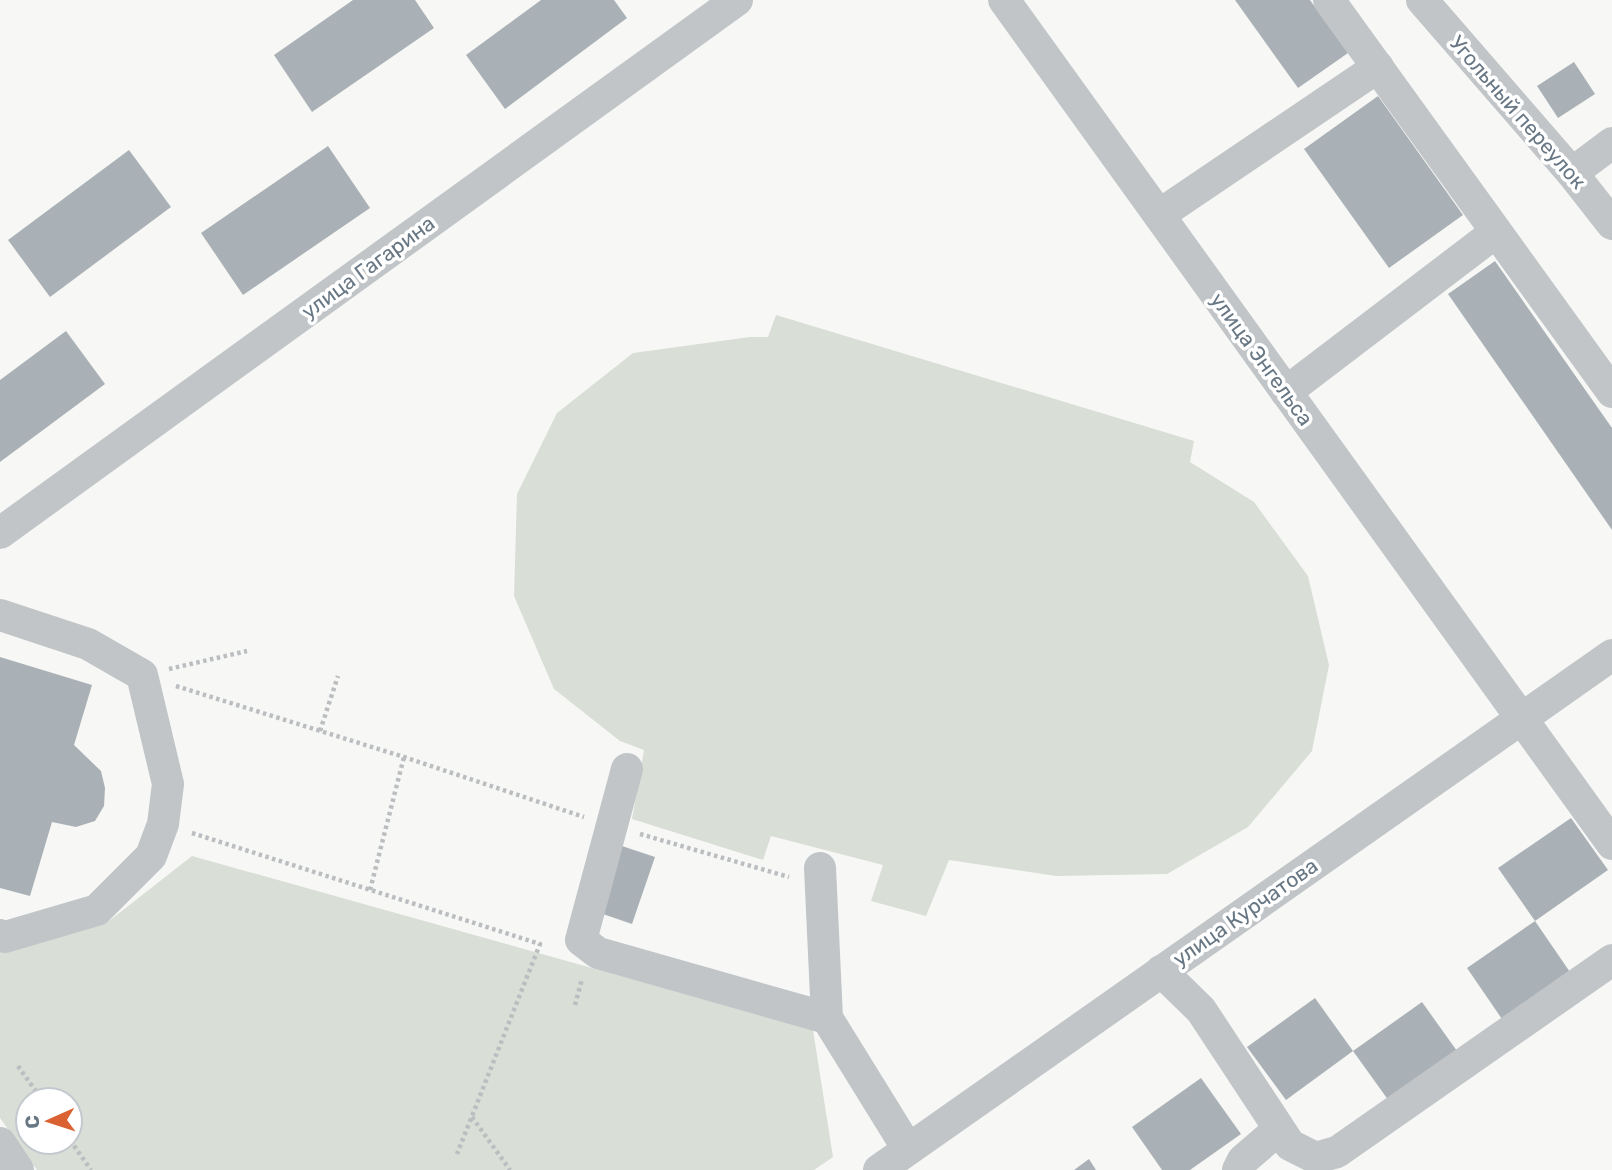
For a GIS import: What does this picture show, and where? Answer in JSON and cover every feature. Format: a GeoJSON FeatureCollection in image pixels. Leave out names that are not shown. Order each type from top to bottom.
{"type":"FeatureCollection","features":[{"type":"Feature","properties":{"kind":"street","name":"улица Гагарина"},"geometry":{"type":"LineString","coordinates":[[0,533],[737,0]]}},
{"type":"Feature","properties":{"kind":"street","name":"улица Энгельса"},"geometry":{"type":"LineString","coordinates":[[1004,0],[1612,845]]}},
{"type":"Feature","properties":{"kind":"street"},"geometry":{"type":"LineString","coordinates":[[1329,0],[1612,392]]}},
{"type":"Feature","properties":{"kind":"street","name":"Угольный переулок"},"geometry":{"type":"LineString","coordinates":[[1422,0],[1572,173],[1612,225]]}},
{"type":"Feature","properties":{"kind":"street"},"geometry":{"type":"LineString","coordinates":[[1159,215],[1378,67]]}},
{"type":"Feature","properties":{"kind":"street"},"geometry":{"type":"LineString","coordinates":[[1572,173],[1612,143]]}},
{"type":"Feature","properties":{"kind":"street"},"geometry":{"type":"LineString","coordinates":[[1286,392],[1496,232]]}},
{"type":"Feature","properties":{"kind":"street"},"geometry":{"type":"LineString","coordinates":[[0,615],[88,644],[142,675],[168,784],[163,824],[151,856],[97,910],[5,937],[0,935]]}},
{"type":"Feature","properties":{"kind":"street","name":"улица Курчатова"},"geometry":{"type":"LineString","coordinates":[[879,1170],[1612,655]]}},
{"type":"Feature","properties":{"kind":"street"},"geometry":{"type":"LineString","coordinates":[[627,769],[581,940],[598,953],[827,1018]]}},
{"type":"Feature","properties":{"kind":"street"},"geometry":{"type":"LineString","coordinates":[[820,877],[827,1018],[908,1149]]}},
{"type":"Feature","properties":{"kind":"street"},"geometry":{"type":"LineString","coordinates":[[1161,971],[1201,1010],[1290,1145],[1316,1158],[1336,1152],[1612,960]]}},
{"type":"Feature","properties":{"kind":"street"},"geometry":{"type":"LineString","coordinates":[[1238,1170],[1243,1160],[1279,1129]]}},
{"type":"Feature","properties":{"kind":"street"},"geometry":{"type":"LineString","coordinates":[[0,1143],[18,1170]]}},
{"type":"Feature","properties":{"kind":"path"},"geometry":{"type":"LineString","coordinates":[[142,675],[247,651]]}},
{"type":"Feature","properties":{"kind":"path"},"geometry":{"type":"LineString","coordinates":[[142,675],[612,826],[820,877]]}},
{"type":"Feature","properties":{"kind":"path"},"geometry":{"type":"LineString","coordinates":[[320,730],[338,676]]}},
{"type":"Feature","properties":{"kind":"path"},"geometry":{"type":"LineString","coordinates":[[370,890],[404,757]]}},
{"type":"Feature","properties":{"kind":"path"},"geometry":{"type":"LineString","coordinates":[[163,824],[540,944],[457,1154]]}},
{"type":"Feature","properties":{"kind":"path"},"geometry":{"type":"LineString","coordinates":[[18,1066],[32,1086]]}},
{"type":"Feature","properties":{"kind":"path"},"geometry":{"type":"LineString","coordinates":[[472,1116],[510,1170]]}},
{"type":"Feature","properties":{"kind":"shaded area"},"geometry":{"type":"Polygon","coordinates":[[[776,315],[1194,441],[1190,462],[1254,502],[1308,576],[1329,665],[1312,751],[1248,827],[1167,874],[1056,876],[949,860],[926,916],[871,901],[883,865],[771,836],[763,860],[632,819],[644,750],[620,741],[554,689],[514,596],[517,494],[557,413],[633,353],[750,337],[768,337],[776,315]]]}},
{"type":"Feature","properties":{"kind":"shaded area"},"geometry":{"type":"Polygon","coordinates":[[[192,856],[813,1030],[833,1157],[814,1170],[37,1170],[27,1156],[84,1156],[84,1086],[14,1086],[14,1138],[0,1118],[0,946],[11,948],[109,921],[192,856]]]}},
{"type":"Feature","properties":{"kind":"building"},"geometry":{"type":"Polygon","coordinates":[[[353,0],[415,0],[434,28],[312,112],[274,55],[353,0]]]}},
{"type":"Feature","properties":{"kind":"building"},"geometry":{"type":"Polygon","coordinates":[[[541,0],[614,0],[627,18],[505,109],[466,55],[541,0]]]}},
{"type":"Feature","properties":{"kind":"building"},"geometry":{"type":"Polygon","coordinates":[[[1235,0],[1310,0],[1348,53],[1298,88],[1235,0]]]}},
{"type":"Feature","properties":{"kind":"building"},"geometry":{"type":"Polygon","coordinates":[[[1574,62],[1595,94],[1558,118],[1537,86],[1574,62]]]}},
{"type":"Feature","properties":{"kind":"building"},"geometry":{"type":"Polygon","coordinates":[[[1378,96],[1463,215],[1389,268],[1304,149],[1378,96]]]}},
{"type":"Feature","properties":{"kind":"building"},"geometry":{"type":"Polygon","coordinates":[[[328,146],[370,208],[243,295],[201,233],[328,146]]]}},
{"type":"Feature","properties":{"kind":"building"},"geometry":{"type":"Polygon","coordinates":[[[129,150],[171,207],[50,297],[8,240],[129,150]]]}},
{"type":"Feature","properties":{"kind":"building"},"geometry":{"type":"Polygon","coordinates":[[[1495,261],[1612,428],[1612,530],[1448,294],[1495,261]]]}},
{"type":"Feature","properties":{"kind":"building"},"geometry":{"type":"Polygon","coordinates":[[[66,331],[105,384],[0,462],[0,380],[66,331]]]}},
{"type":"Feature","properties":{"kind":"building"},"geometry":{"type":"Polygon","coordinates":[[[0,657],[92,685],[74,745],[101,771],[105,788],[104,806],[95,821],[76,827],[52,822],[30,896],[0,888],[0,657]]]}},
{"type":"Feature","properties":{"kind":"building"},"geometry":{"type":"Polygon","coordinates":[[[1571,818],[1608,870],[1535,921],[1498,868],[1571,818]]]}},
{"type":"Feature","properties":{"kind":"building"},"geometry":{"type":"Polygon","coordinates":[[[622,846],[655,857],[632,924],[600,913],[622,846]]]}},
{"type":"Feature","properties":{"kind":"building"},"geometry":{"type":"Polygon","coordinates":[[[1535,921],[1572,975],[1504,1022],[1467,968],[1535,921]]]}},
{"type":"Feature","properties":{"kind":"building"},"geometry":{"type":"Polygon","coordinates":[[[1315,998],[1353,1051],[1286,1100],[1247,1047],[1315,998]]]}},
{"type":"Feature","properties":{"kind":"building"},"geometry":{"type":"Polygon","coordinates":[[[1422,1002],[1462,1058],[1394,1108],[1353,1051],[1422,1002]]]}},
{"type":"Feature","properties":{"kind":"building"},"geometry":{"type":"Polygon","coordinates":[[[1201,1078],[1241,1134],[1190,1170],[1162,1170],[1132,1127],[1201,1078]]]}},
{"type":"Feature","properties":{"kind":"building"},"geometry":{"type":"Polygon","coordinates":[[[1089,1159],[1096,1170],[1074,1170],[1089,1159]]]}}]}
